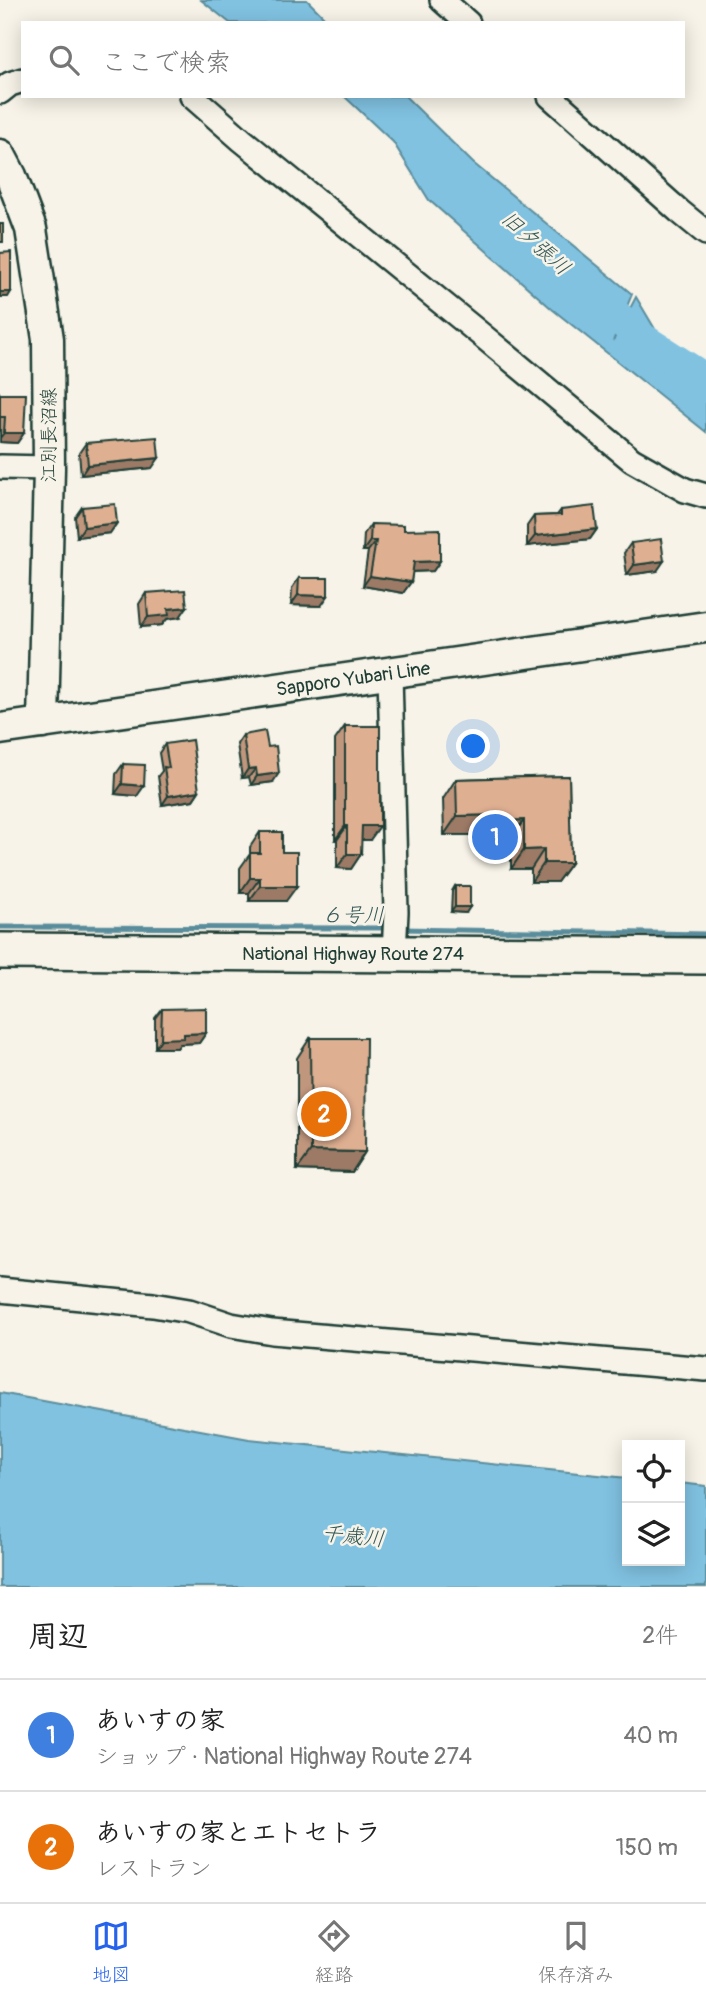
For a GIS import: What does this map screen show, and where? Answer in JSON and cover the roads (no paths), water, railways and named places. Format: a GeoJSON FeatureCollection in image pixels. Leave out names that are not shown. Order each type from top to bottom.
{"type":"FeatureCollection","features":[{"type":"Feature","properties":{"kind":"highway","name":"National Highway Route 274"},"geometry":{"type":"LineString","coordinates":[[0,951],[394,948],[706,956]]}},
{"type":"Feature","properties":{"kind":"main road","name":"江別長沼線"},"geometry":{"type":"LineString","coordinates":[[0,155],[31,229],[48,340],[43,723]]}},
{"type":"Feature","properties":{"kind":"main road","name":"Sapporo Yubari Line"},"geometry":{"type":"LineString","coordinates":[[0,729],[706,627]]}},
{"type":"Feature","properties":{"kind":"street"},"geometry":{"type":"LineString","coordinates":[[442,0],[466,21]]}},
{"type":"Feature","properties":{"kind":"street"},"geometry":{"type":"LineString","coordinates":[[0,92],[21,80]]}},
{"type":"Feature","properties":{"kind":"street"},"geometry":{"type":"LineString","coordinates":[[194,98],[632,460],[685,490],[706,496]]}},
{"type":"Feature","properties":{"kind":"street"},"geometry":{"type":"LineString","coordinates":[[552,98],[706,233]]}},
{"type":"Feature","properties":{"kind":"street"},"geometry":{"type":"LineString","coordinates":[[0,467],[48,468]]}},
{"type":"Feature","properties":{"kind":"street"},"geometry":{"type":"LineString","coordinates":[[390,673],[396,912],[394,948]]}},
{"type":"Feature","properties":{"kind":"street"},"geometry":{"type":"LineString","coordinates":[[0,1290],[153,1304],[189,1311],[231,1325],[272,1332],[706,1369]]}},
{"type":"Feature","properties":{"kind":"water"},"geometry":{"type":"Polygon","coordinates":[[[201,0],[307,0],[328,21],[227,21],[201,0]]]}},
{"type":"Feature","properties":{"kind":"water"},"geometry":{"type":"Polygon","coordinates":[[[346,98],[407,98],[473,163],[632,294],[613,341],[636,297],[686,381],[706,393],[706,432],[552,309],[429,200],[393,142],[346,98]]]}},
{"type":"Feature","properties":{"kind":"water","name":"千歳川"},"geometry":{"type":"Polygon","coordinates":[[[0,1393],[249,1439],[622,1477],[622,1566],[685,1566],[685,1484],[706,1486],[706,1587],[0,1587],[0,1393]]]}},
{"type":"Feature","properties":{"kind":"waterway","name":"旧夕張川"},"geometry":{"type":"LineString","coordinates":[[590,292],[641,338],[706,380]]}},
{"type":"Feature","properties":{"kind":"waterway","name":"６号川"},"geometry":{"type":"LineString","coordinates":[[0,927],[388,928]]}},
{"type":"Feature","properties":{"kind":"waterway","name":"６号川"},"geometry":{"type":"LineString","coordinates":[[401,929],[706,934]]}},
{"type":"Feature","properties":{"kind":"place","name":"あいすの家"},"geometry":{"type":"Point","coordinates":[495,837]}},
{"type":"Feature","properties":{"kind":"place","name":"あいすの家とエトセトラ"},"geometry":{"type":"Point","coordinates":[324,1114]}}]}
